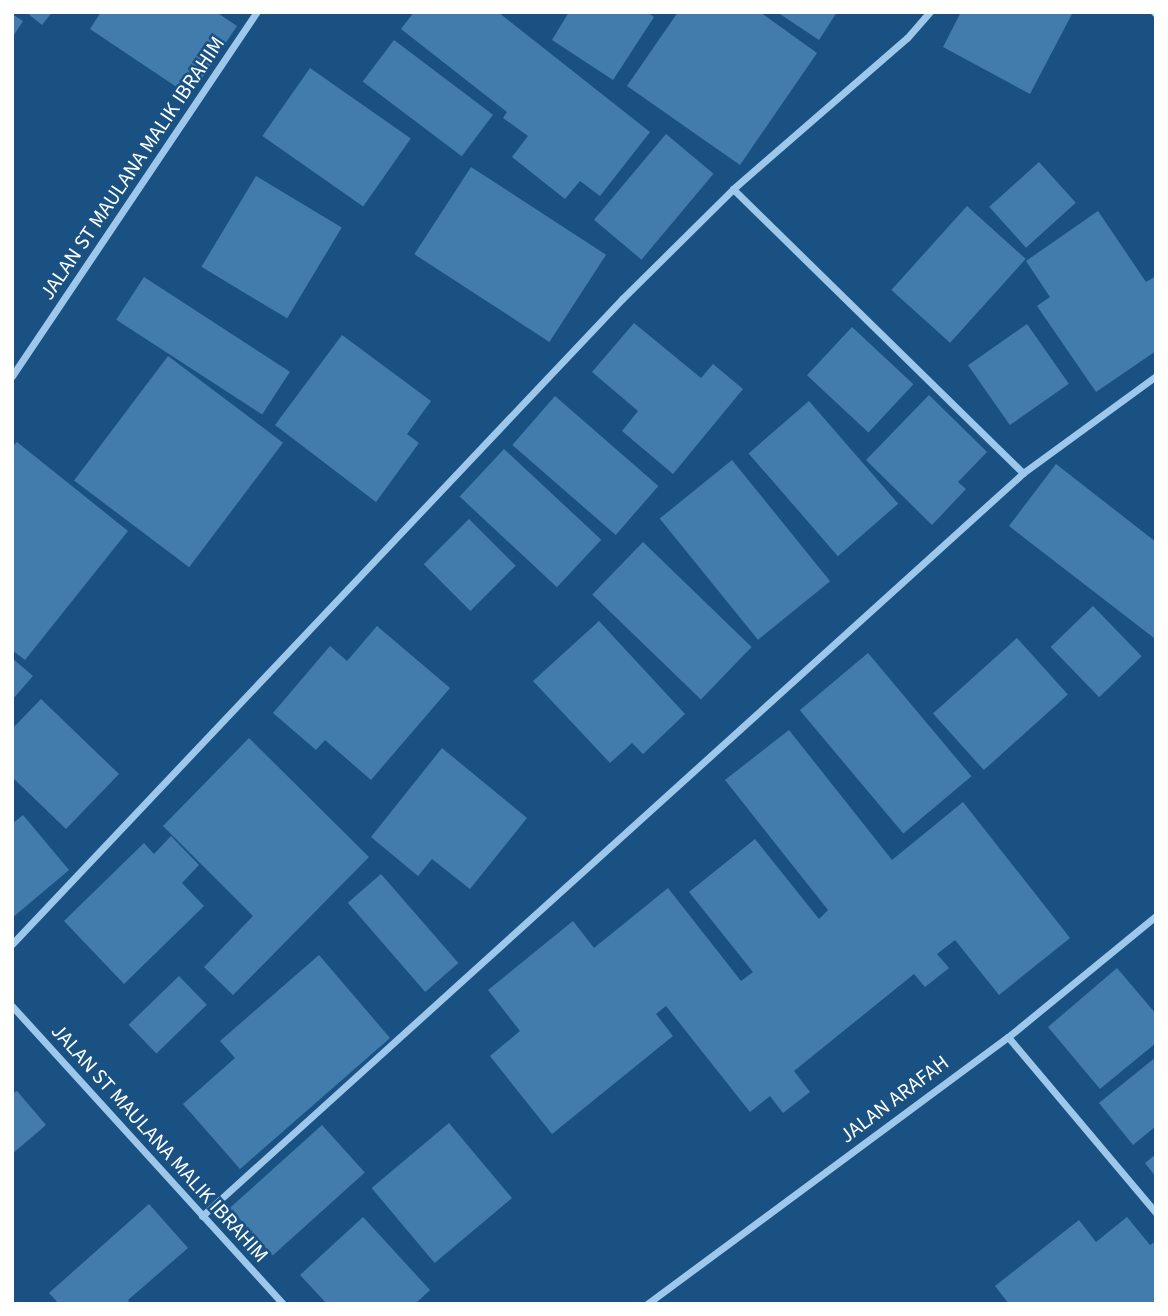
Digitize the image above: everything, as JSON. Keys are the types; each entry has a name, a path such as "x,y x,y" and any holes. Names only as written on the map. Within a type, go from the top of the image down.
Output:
{"street":[{"name":"JALAN ST MAULANA MALIK IBRAHIM","path":"12,376 257,12"},
{"path":"12,944 622,299 733,189 907,38 930,12"},
{"path":"733,189 1023,473"},
{"path":"202,1216 1023,473 1156,376"},
{"name":"JALAN ARAFAH","path":"647,1304 1008,1037 1156,916"},
{"name":"JALAN ST MAULANA MALIK IBRAHIM","path":"12,1006 283,1304"},
{"path":"1008,1037 1156,1213"}],"building":[{"path":"26,12 52,12 42,25"},
{"path":"101,12 216,12 237,26 190,96 90,29"},
{"path":"414,12 498,12 650,132 600,196 580,181 565,199 512,157 528,136 503,118 507,112 401,29"},
{"path":"569,12 647,12 654,17 613,80 552,40"},
{"path":"678,12 760,12 817,53 740,165 627,86"},
{"path":"777,12 837,12 819,40"},
{"path":"961,12 1073,12 1030,94 943,47"},
{"path":"12,14 23,21 12,38"},
{"path":"394,40 493,115 462,156 363,82"},
{"path":"310,68 411,139 363,207 262,136"},
{"path":"666,134 713,174 642,260 594,220"},
{"path":"1039,162 1076,203 1026,248 989,207"},
{"path":"471,167 606,255 549,342 414,254"},
{"path":"256,176 342,228 287,318 201,267"},
{"path":"967,206 1026,259 950,343 891,290"},
{"path":"1098,211 1146,282 1156,276 1156,351 1096,392 1037,306 1050,297 1026,261"},
{"path":"144,277 290,372 262,415 116,320"},
{"path":"634,323 701,378 713,364 743,389 673,474 622,431 638,411 592,372"},
{"path":"1027,324 1069,384 1010,425 968,365"},
{"path":"852,327 913,384 868,433 807,375"},
{"path":"342,335 431,401 407,434 419,443 376,502 275,425"},
{"path":"168,356 283,443 189,567 74,481"},
{"path":"929,395 987,452 958,482 966,489 932,525 866,460"},
{"path":"555,396 658,486 616,535 512,445"},
{"path":"809,401 898,504 838,556 749,453"},
{"path":"17,442 128,531 25,660 12,650 12,447"},
{"path":"504,449 601,540 557,587 460,497"},
{"path":"732,460 830,581 758,640 660,519"},
{"path":"1056,464 1156,542 1154,638 1009,526"},
{"path":"469,519 516,566 470,611 424,564"},
{"path":"643,542 752,647 701,699 592,595"},
{"path":"1093,606 1142,656 1099,697 1051,647"},
{"path":"599,621 685,714 643,754 632,743 610,763 533,681"},
{"path":"377,626 450,688 371,780 325,740 316,750 273,713 330,646 347,661"},
{"path":"1017,638 1068,694 984,770 933,714"},
{"path":"868,653 971,776 903,834 800,710"},
{"path":"12,658 33,676 12,700"},
{"path":"41,699 119,774 66,829 12,777 12,729"},
{"path":"789,730 892,860 963,802 1070,938 999,995 955,940 937,954 949,968 925,987 914,974 794,1071 810,1092 783,1113 770,1096 750,1112 666,1006 656,1014 673,1036 552,1134 490,1056 520,1031 488,990 573,921 594,948 668,888 741,981 753,972 689,892 755,839 819,919 828,910 725,780"},
{"path":"249,738 369,857 233,995 204,967 253,916 163,826"},
{"path":"442,748 527,818 470,889 432,859 418,876 371,837"},
{"path":"23,815 69,870 12,918 12,824"},
{"path":"171,836 199,865 182,883 204,906 124,984 64,921 144,843 154,854"},
{"path":"381,874 458,963 425,992 348,903"},
{"path":"319,955 390,1038 240,1169 183,1104 235,1058 220,1041"},
{"path":"1117,968 1156,1014 1156,1043 1100,1089 1048,1027"},
{"path":"179,976 207,1005 156,1053 129,1025"},
{"path":"1156,1057 1156,1126 1133,1145 1099,1103"},
{"path":"17,1091 46,1125 12,1154 12,1094"},
{"path":"449,1123 512,1198 435,1263 372,1188"},
{"path":"322,1125 365,1173 273,1256 230,1208"},
{"path":"1156,1154 1156,1177 1145,1163"},
{"path":"149,1204 188,1248 128,1300 131,1304 59,1304 49,1293"},
{"path":"363,1217 430,1290 415,1304 327,1304 300,1275"},
{"path":"1127,1217 1150,1245 1156,1241 1156,1304 1009,1304 995,1286 1079,1220 1096,1242"}]}
